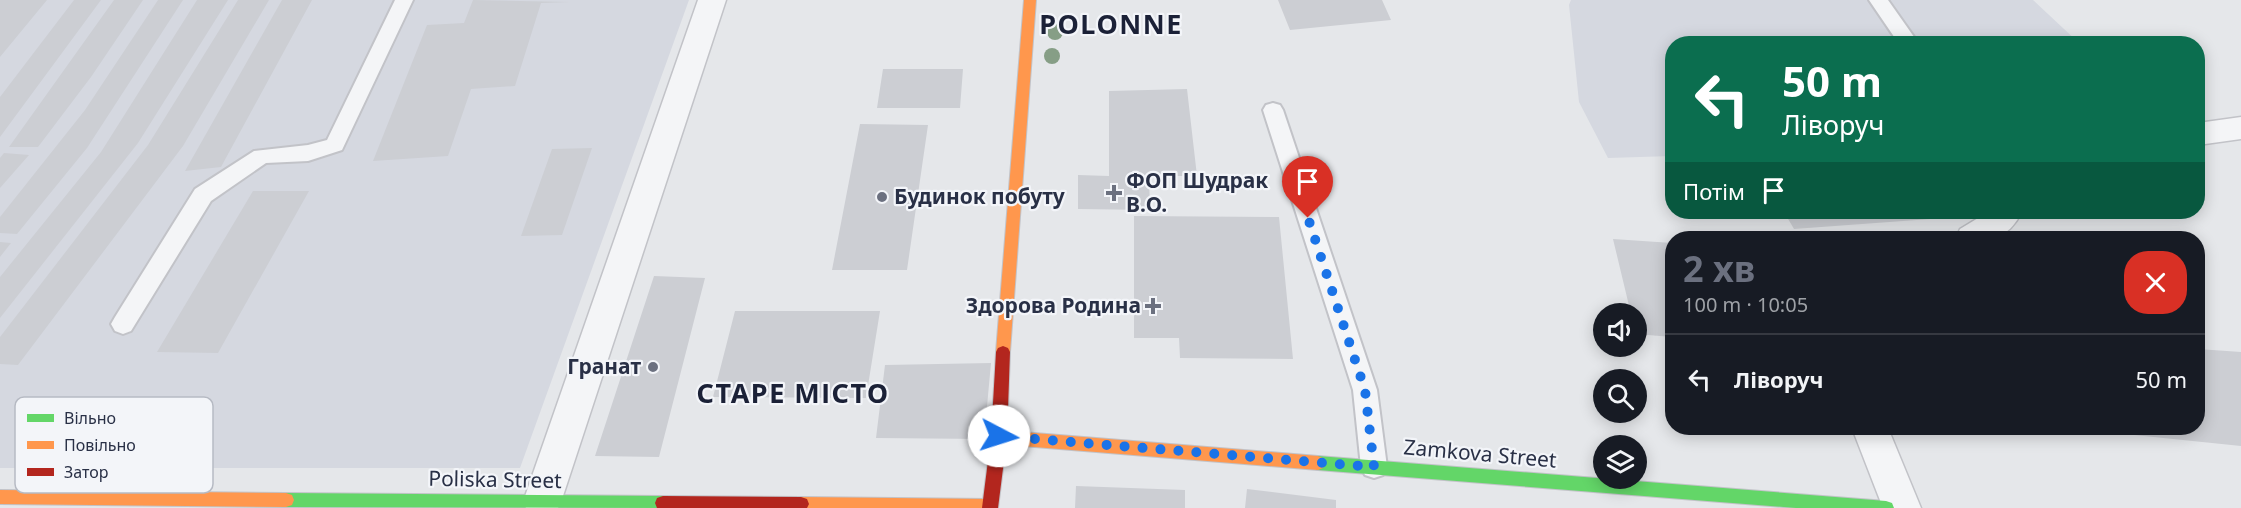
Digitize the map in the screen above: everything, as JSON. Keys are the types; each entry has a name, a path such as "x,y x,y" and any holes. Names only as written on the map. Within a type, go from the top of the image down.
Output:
{"street":[{"path":"542,502 712,0"},
{"path":"990,507 999,436 1004,340 1030,0"},
{"path":"2205,133 2241,128"},
{"path":"1985,231 1996,225 2001,219"},
{"path":"1873,435 1902,508"},
{"name":"Zamkova Street","path":"999,436 1886,508"},
{"name":"Poliska Street","path":"0,496 990,507"}],"lane":[{"path":"123,324 203,195 261,156 308,153 334,145 404,0"},
{"path":"1878,0 1904,36"},
{"path":"1273,110 1365,390 1374,467"}],"shaded area":[{"path":"0,0 689,0 520,468 213,468 213,397 15,397 15,468 0,468"},
{"path":"1571,0 2033,0 2072,36 1665,36 1665,156 1608,158 1579,102 1569,5"}],"building":[{"path":"0,0 47,0 0,57"},
{"path":"74,0 101,0 0,137 0,97"},
{"path":"114,0 143,0 91,77 38,147 9,147"},
{"path":"158,0 183,0 87,148 17,234 0,233 0,217 85,110"},
{"path":"197,0 228,0 138,143 0,318 0,277 101,152"},
{"path":"238,0 269,0 183,146 18,365 0,364 0,337 148,145"},
{"path":"282,0 312,0 221,167 185,171"},
{"path":"473,0 570,2 541,3 515,86 471,89 448,156 373,161 427,25 464,23"},
{"path":"1278,0 1382,0 1391,20 1290,30"},
{"path":"883,69 963,69 960,108 877,108"},
{"path":"1187,89 1197,176 1149,176 1150,210 1078,209 1078,175 1109,176 1109,91"},
{"name":"Будинок побуту","path":"860,124 928,125 907,270 832,270"},
{"path":"592,148 562,235 521,236 552,149"},
{"path":"4,153 29,155 0,188 0,158"},
{"path":"253,191 309,191 218,353 157,352"},
{"path":"1134,216 1279,217 1293,359 1180,358 1179,338 1134,338"},
{"path":"1788,219 1930,219 1794,229"},
{"path":"1613,239 1665,243 1665,336 1647,335 1647,303 1628,303"},
{"path":"0,242 11,243 0,257"},
{"name":"Гранат","path":"654,276 705,278 659,457 595,456"},
{"path":"735,311 880,311 866,398 713,397"},
{"path":"2205,349 2241,352 2241,446 2134,435 2205,435"},
{"path":"991,363 984,439 876,438 885,365"},
{"path":"1076,486 1185,490 1185,508 1075,508"},
{"path":"1247,489 1336,500 1336,508 1245,508"}],"traffic: fast":[{"path":"1318,463 1886,508"},
{"path":"286,500 663,503"}],"traffic: slow":[{"path":"1003,352 1030,0"},
{"path":"999,437 1318,463"},
{"path":"0,497 286,500"},
{"path":"801,504 990,506"}],"traffic: jam":[{"path":"990,508 999,437 1003,352"},
{"path":"663,503 801,504"}],"place":[{"name":"ФОП Шудрак В.О.","path":"1114,193"},
{"name":"Будинок побуту","path":"882,197"},
{"name":"Здорова Родина","path":"1153,306"},
{"name":"Гранат","path":"653,367"}],"district":[{"name":"POLONNE","path":"1111,25"},
{"name":"СТАРЕ МІСТО","path":"793,394"}],"route":[{"path":"999,436 1374,467 1365,390 1308,218"}]}
